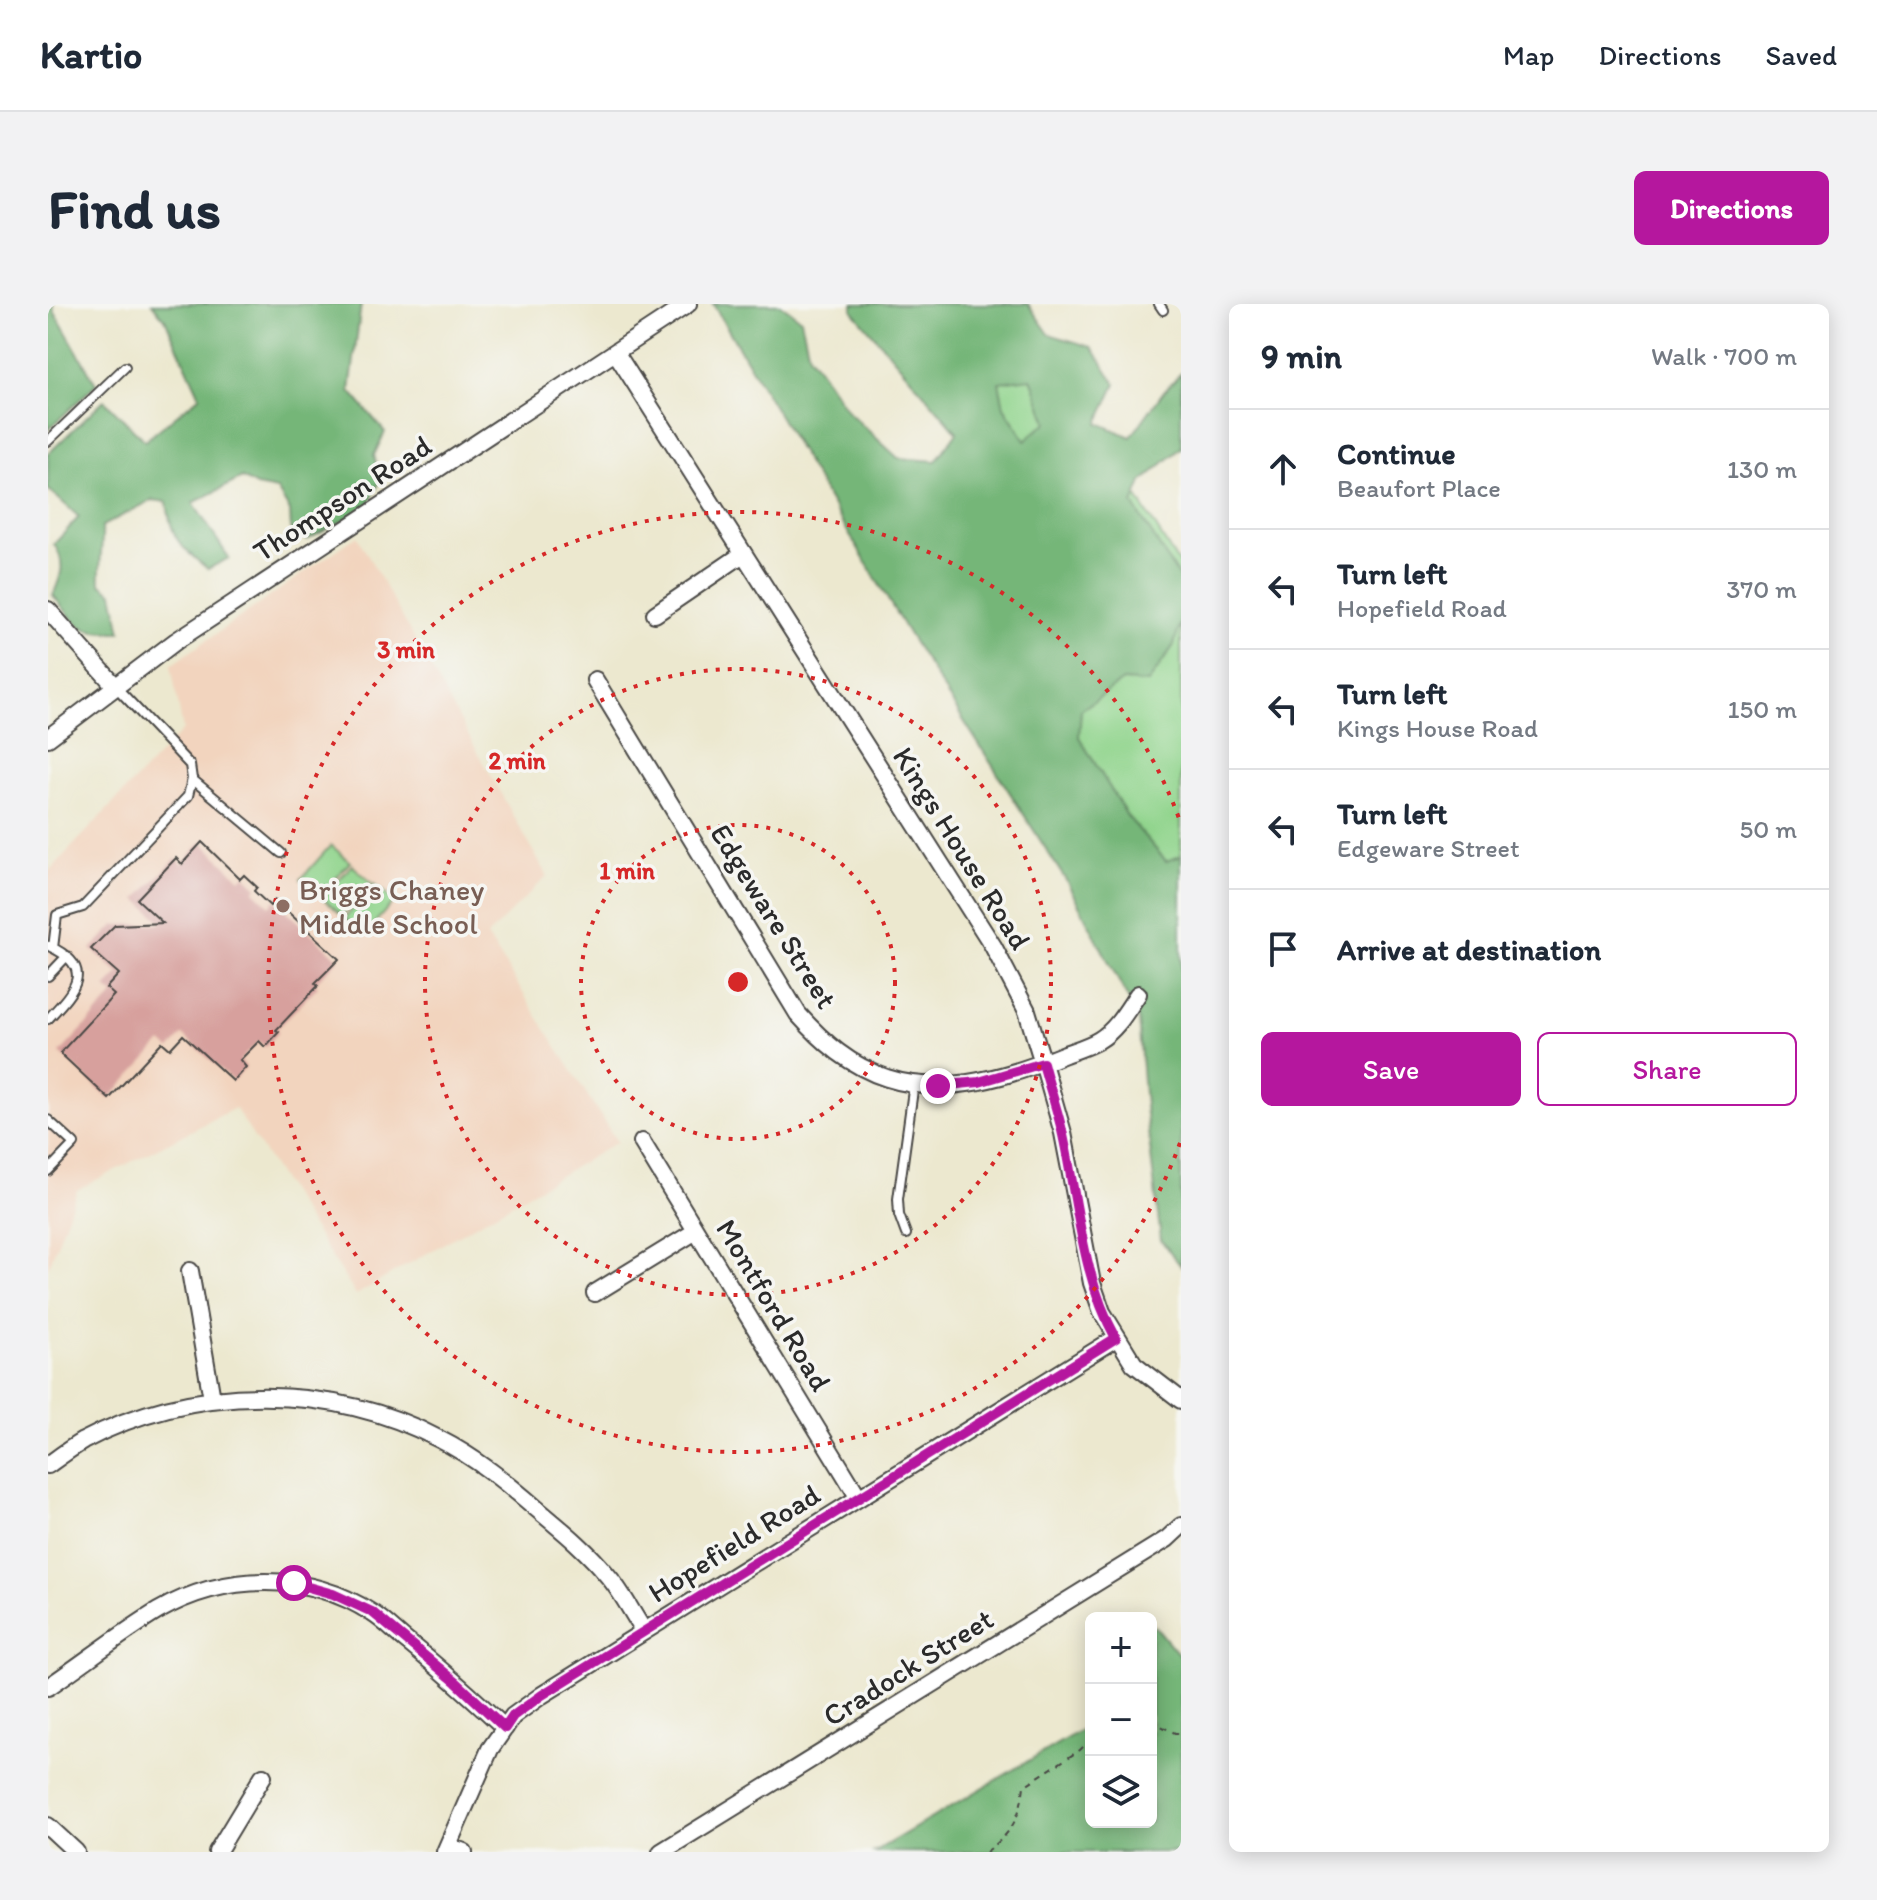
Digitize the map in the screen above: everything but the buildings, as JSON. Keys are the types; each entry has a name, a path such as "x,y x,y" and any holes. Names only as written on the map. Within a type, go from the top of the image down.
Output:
{"street":[{"name":"Thompson Road","path":"48,738 176,641 688,304"},
{"name":"Kings House Road","path":"616,353 993,946 1027,1011 1043,1063 1063,1133 1092,1283 1102,1312 1134,1364 1181,1400"},
{"path":"655,614 743,554"},
{"path":"48,610 116,687"},
{"name":"Edgeware Street","path":"595,680 798,1014 817,1035 849,1061 888,1078 938,1086 979,1082 1043,1063 1099,1040 1119,1023 1138,994"},
{"name":"Montford Road","path":"642,1142 859,1498"},
{"path":"595,1293 696,1231"},
{"path":"190,1271 212,1399"},
{"name":"Hopefield Road","path":"447,1849 490,1749 513,1716 644,1631 1116,1338"},
{"path":"48,1465 82,1441 141,1416 212,1399 273,1396 326,1400 386,1416 440,1439 499,1476 582,1547 610,1578 644,1631"},
{"name":"Cradock Street","path":"661,1852 1167,1539 1181,1526"},
{"path":"48,1687 160,1610 204,1590 270,1581 294,1583 333,1594 372,1612 456,1682 505,1728"},
{"path":"217,1852 263,1776"},
{"path":"48,1826 76,1852"},
{"path":"447,1849 464,1852"}],"lane":[{"path":"48,441 125,367"},
{"path":"48,1019 74,991 76,966 67,956 50,946 52,915 83,907 188,796 192,779 190,765 116,687"},
{"path":"192,779 281,853"},
{"path":"48,976 67,956"},
{"path":"906,1234 899,1215 898,1199 915,1082"},
{"path":"48,1120 74,1144 48,1171"}],"path":[{"path":"1157,1724 1181,1733"},
{"path":"986,1852 1008,1835 1017,1820 1024,1786 1085,1745"}],"shaded area":[{"name":"Briggs Chaney Middle School","path":"357,536 547,876 487,936 617,1142 356,1295 235,1108 77,1190 48,1269 48,872 183,730 171,665"}],"green space":[{"path":"48,304 53,304 54,311 96,384 48,430"},
{"path":"152,304 361,304 350,391 385,432 374,455 380,481 367,508 307,540 291,530 290,511 277,490 256,486 242,478 193,503 229,558 208,569 178,541 167,502 152,500 102,526 100,583 113,593 121,632 95,631 74,621 53,595 61,569 54,544 79,517 48,489 48,454 104,400 145,441 200,396 165,319"},
{"path":"713,304 780,304 801,319 809,355 848,412 898,458 936,461 957,432 853,311 853,304 1028,304 1049,334 1092,347 1116,384 1098,423 1131,437 1181,373 1181,448 1142,482 1133,504 1181,581 1181,621 1174,645 1148,683 1123,681 1081,710 1079,737 1127,816 1166,861 1181,856 1181,1266 1161,1240 1138,1018 1067,882 909,635","holes":["1031,378 1047,422 1025,440 1004,407 999,382"]},
{"path":"895,304 1016,304 1181,567 1181,1108 1164,1014 1000,765 1041,530"},
{"path":"331,845 350,862 320,895 301,879"},
{"path":"352,865 371,882 342,915 323,898"},
{"path":"374,884 394,901 364,935 345,918"},
{"path":"1157,1628 1181,1657 1181,1852 874,1852 1085,1728 1085,1828 1157,1828"}],"place":[{"name":"Briggs Chaney Middle School","path":"283,906"}],"route":[{"path":"294,1583 333,1594 372,1612 456,1682 505,1728 513,1716 542,1695 1116,1338 1102,1312 1092,1283 1063,1133 1043,1063 979,1082 938,1086"}]}
